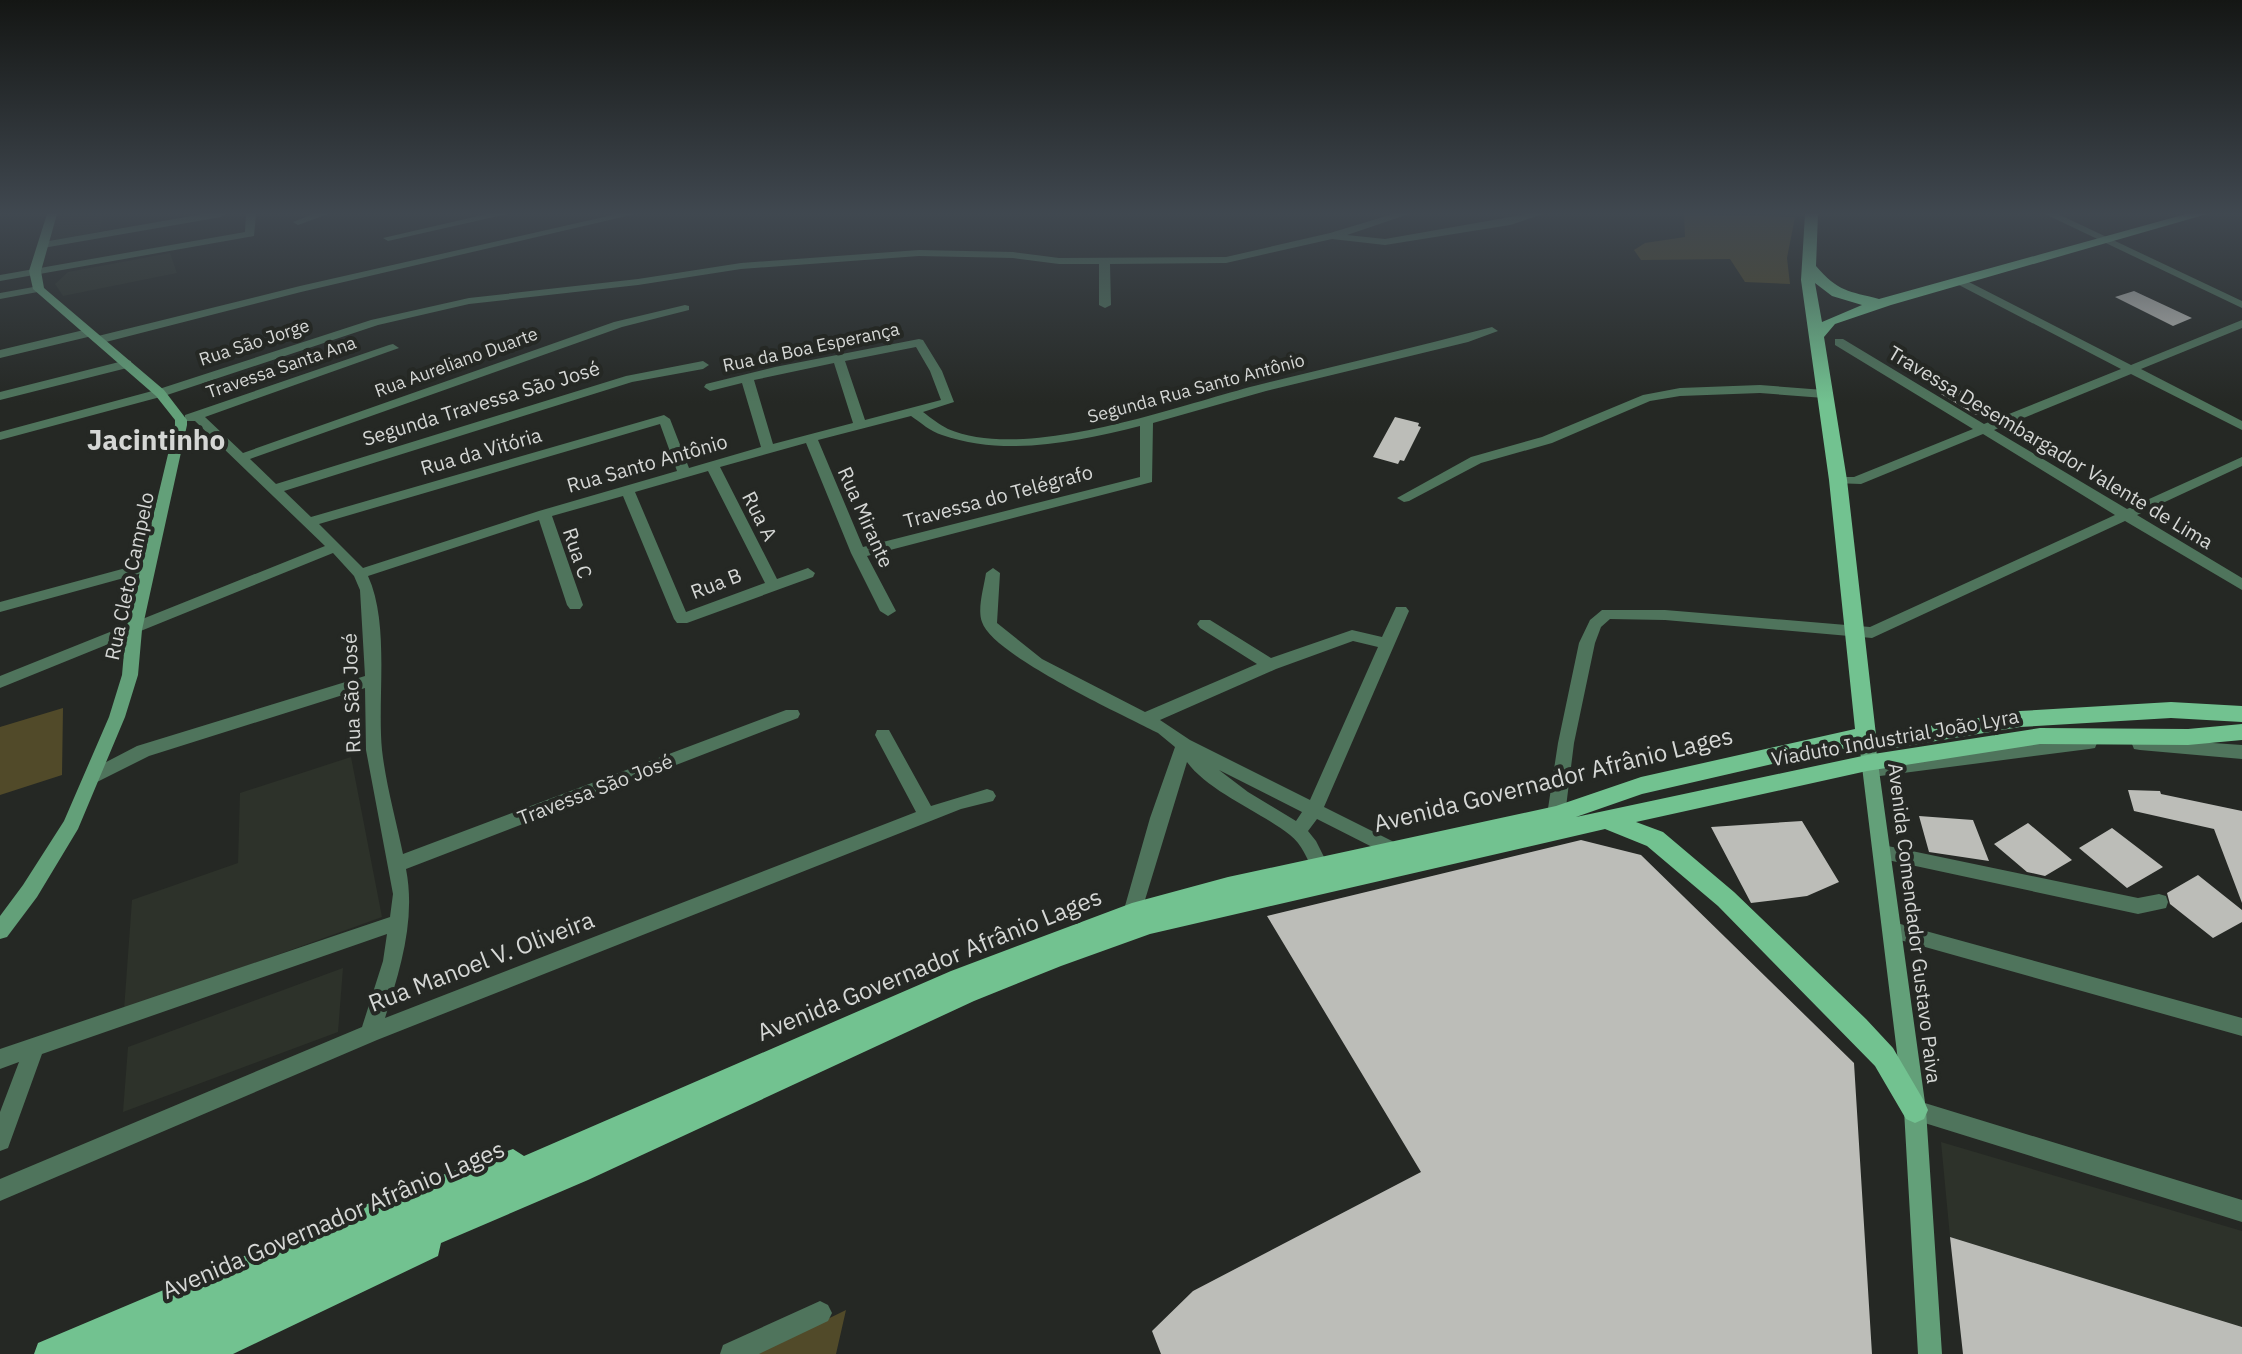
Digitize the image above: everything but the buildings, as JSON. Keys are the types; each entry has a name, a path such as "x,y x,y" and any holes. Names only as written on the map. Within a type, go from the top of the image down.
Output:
{"main road":[{"path":"36,277 39,289 160,393 181,420"},
{"name":"Avenida Comendador Gustavo Paiva","path":"1808,277 1838,480 1866,734 1915,1110 1930,1354"},
{"path":"1818,277 1826,287 1843,297 1886,302"},
{"path":"1818,335 1830,321 1977,277"},
{"name":"Rua Cleto Campelo","path":"0,931 30,891 72,824 93,777 130,675 134,630 178,446 181,420"},
{"path":"1556,815 1651,802 1856,746 1986,723 2171,710 2242,714"},
{"name":"Viaduto Industrial João Lyra","path":"1651,802 2002,740 2072,735 2188,737 2242,732"},
{"name":"Avenida Governador Afrânio Lages","path":"148,1354 960,979 1132,913 1320,867 1556,815 1641,786 1866,734"},
{"name":"Avenida Governador Afrânio Lages","path":"100,1354 1055,957 1136,929 1223,906 1606,820 1651,802"},
{"path":"1606,820 1655,839 1726,899 1884,1057 1915,1110"},
{"path":"49,1354 391,1208 487,1171 580,1157"},
{"path":"200,1354 355,1283 580,1157"}],"street":[{"path":"0,354 93,337 352,277"},
{"name":"Rua São Jorge","path":"0,436 160,393 375,322 497,297 669,277"},
{"path":"1104,277 1105,305"},
{"path":"2182,277 2242,305"},
{"path":"1961,282 2242,426"},
{"path":"0,296 39,289"},
{"name":"Rua Aureliano Duarte","path":"241,458 618,324 685,308"},
{"path":"1838,480 1856,481 2242,324"},
{"name":"Segunda Rua Santo Antônio","path":"912,411 932,427 952,434 1012,441 1085,437 1492,331"},
{"name":"Travessa Desembargador Valente de Lima","path":"1839,342 2242,585"},
{"name":"Rua da Boa Esperança","path":"710,387 919,343 936,371 948,402"},
{"name":"Travessa Santa Ana","path":"181,420 393,348"},
{"path":"838,358 860,423"},
{"path":"0,396 127,364"},
{"name":"Segunda Travessa São José","path":"274,489 630,379 703,365"},
{"path":"747,378 768,449"},
{"path":"1404,498 1476,460 1547,440 1647,398 1680,392 1728,392 1824,398"},
{"name":"Rua Santo Antônio","path":"360,574 544,514 684,473 860,423 948,402"},
{"path":"197,416 360,574"},
{"name":"Rua da Vitória","path":"309,522 664,419 684,473"},
{"name":"Travessa do Telégrafo","path":"858,553 1147,479 1146,420"},
{"name":"Rua Mirante","path":"811,438 858,553 888,611"},
{"path":"1556,815 1566,743 1587,643 1599,619 1619,613 1854,632 1883,629 2242,461"},
{"name":"Rua A","path":"712,465 773,585"},
{"name":"Rua B","path":"627,490 682,619 808,573"},
{"name":"Rua C","path":"544,514 575,605"},
{"path":"0,682 335,547"},
{"path":"0,607 148,567"},
{"path":"993,573 988,619 991,626 1036,663 1164,729 1184,745 1396,851"},
{"name":"Rua São José","path":"360,574 367,590 374,750 402,894 393,961 370,1033"},
{"path":"1298,831 1315,808 1401,611"},
{"path":"1205,624 1270,665"},
{"path":"1143,720 1270,665 1352,635 1386,643"},
{"path":"93,777 143,751 372,680"},
{"name":"Travessa São José","path":"398,864 792,714"},
{"path":"883,735 927,815"},
{"path":"1872,770 2078,743 2147,744 2242,752"},
{"path":"1184,745 1196,762 1242,797 1298,831 1310,846 1320,867"},
{"path":"1132,913 1184,745"},
{"name":"Rua Manoel V. Oliveira","path":"0,1190 370,1033 927,815 987,796"},
{"path":"1883,852 2138,906 2159,902"},
{"path":"0,1059 398,922"},
{"path":"1893,930 2242,1027"},
{"path":"0,1140 34,1049"},
{"path":"1915,1110 2242,1211"},
{"path":"732,1354 820,1313"}],"shaded area":[{"path":"62,277 156,277 63,296 55,284"},
{"path":"1742,277 1789,277 1790,284 1745,282"},
{"path":"63,708 62,775 0,795 0,727"},
{"path":"351,757 382,917 124,1010 132,900 238,863 240,793"},
{"path":"343,968 338,1032 123,1112 128,1047"},
{"path":"1941,1142 2242,1231 2242,1327 1950,1237"},
{"path":"846,1310 836,1354 756,1354"}],"district":[{"name":"Jacintinho","path":"156,439"}]}
